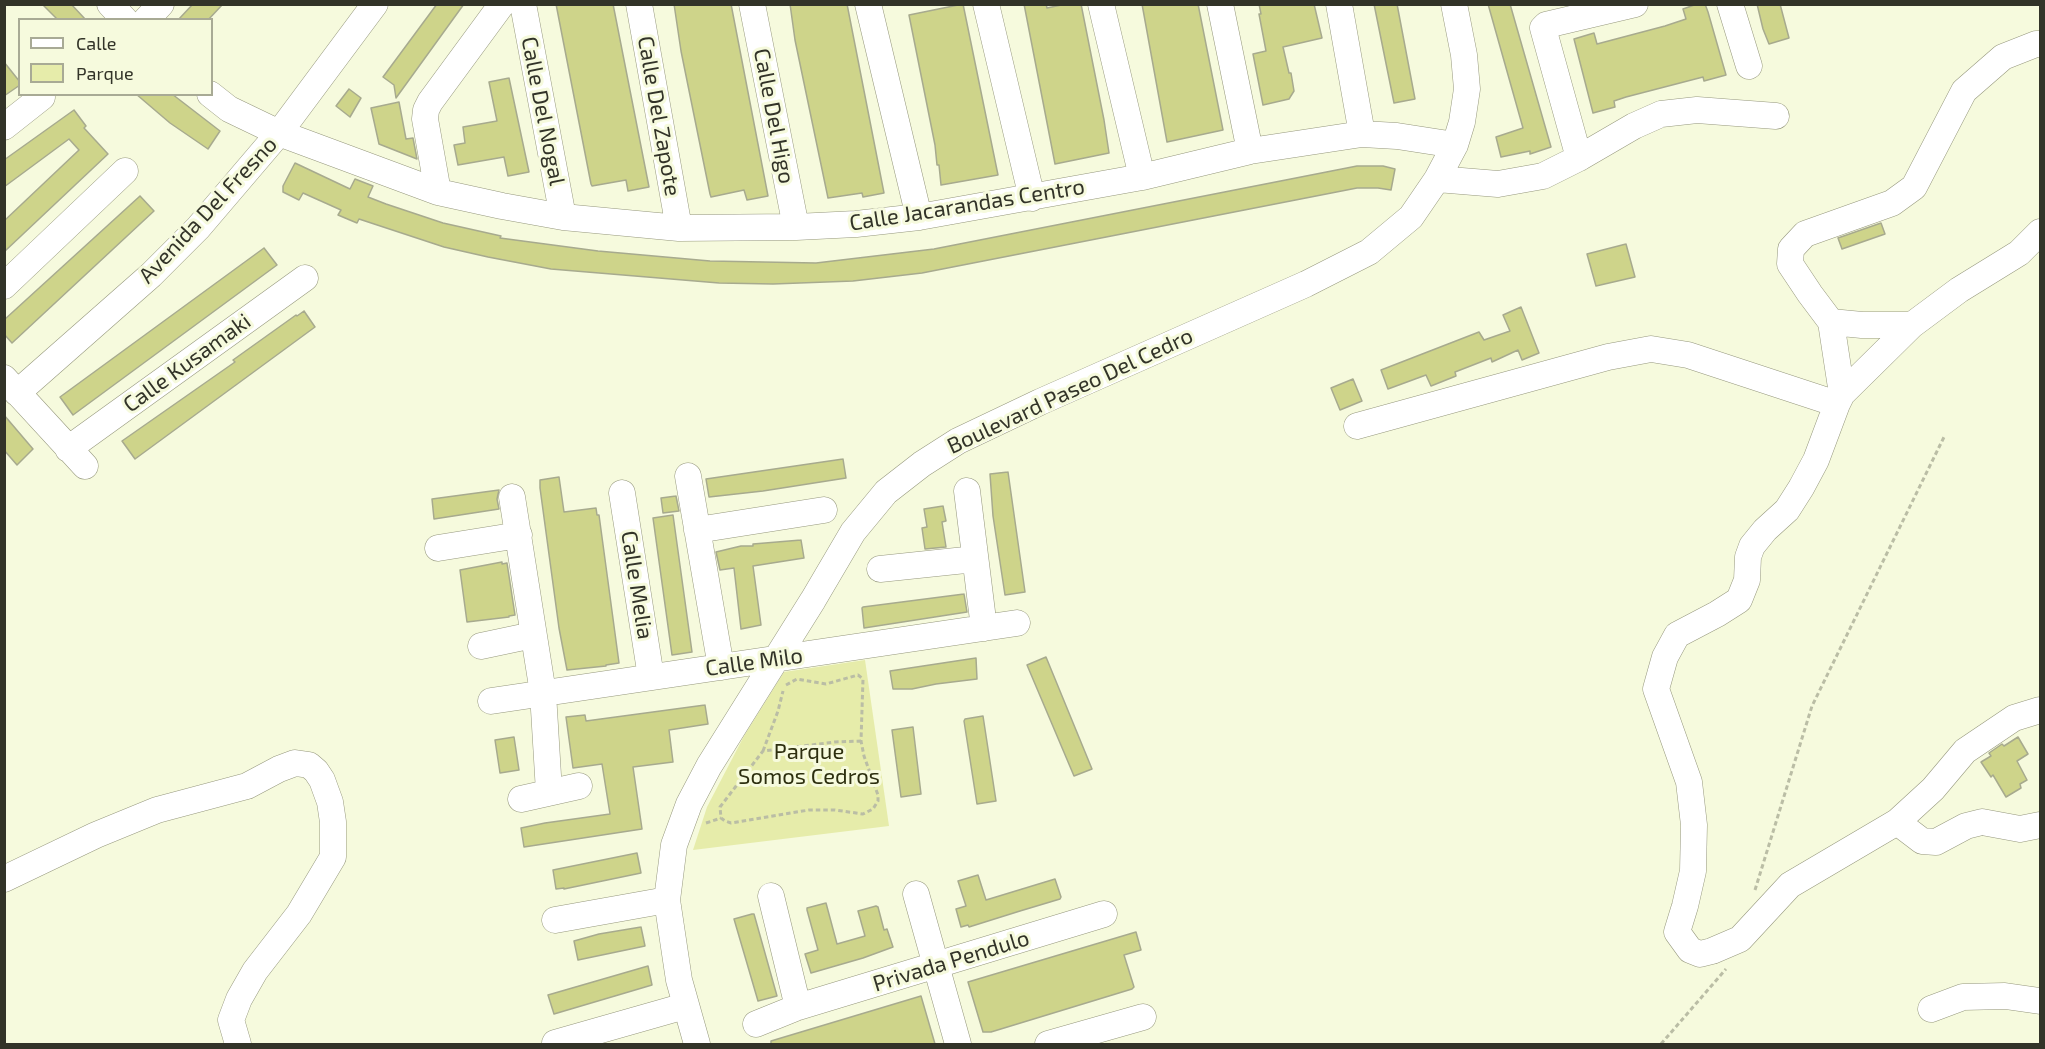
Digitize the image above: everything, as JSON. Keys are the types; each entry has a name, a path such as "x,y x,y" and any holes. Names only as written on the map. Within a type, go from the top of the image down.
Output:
{"street":[{"path":"110,4 123,18"},
{"path":"148,18 161,4"},
{"name":"Avenida Del Fresno","path":"11,386 151,275 198,228 279,133 375,4"},
{"path":"438,192 426,110 502,4"},
{"name":"Calle Del Nogal","path":"523,4 563,217"},
{"name":"Calle Del Zapote","path":"639,4 679,228"},
{"name":"Calle Del Higo","path":"752,4 796,227"},
{"path":"868,4 919,217"},
{"path":"986,4 1032,198"},
{"path":"1101,4 1142,177"},
{"path":"1220,4 1250,151"},
{"path":"1339,4 1362,134"},
{"name":"Boulevard Paseo Del Cedro","path":"698,1044 685,1006 671,939 667,900 674,845 689,804 715,756 853,532 886,492 922,464 958,441 1306,284 1369,252 1411,217 1437,179 1455,145 1462,122 1467,89 1464,55 1454,4"},
{"path":"1580,158 1543,28 1546,25 1635,4"},
{"path":"1730,4 1749,66"},
{"path":"1839,399 1831,322 1790,264 1791,249 1806,234 1892,203 1914,188 1964,91 2003,57 2040,44"},
{"path":"4,126 42,96"},
{"name":"Calle Jacarandas Centro","path":"213,96 229,109 279,133 438,192 563,217 679,228 796,227 856,224 919,217 1142,177 1250,151 1362,134 1397,136 1455,145"},
{"path":"1437,179 1497,184 1543,176 1580,158 1634,126 1661,114 1698,111 1776,116"},
{"path":"4,286 125,171"},
{"path":"2040,232 2019,253 1959,290 1912,325 1839,399 1816,460 1801,488 1787,510 1765,530 1752,546 1748,557 1747,580 1739,600 1677,635 1665,657 1656,689 1689,782 1694,825 1693,872 1677,932 1690,950 1700,954 1740,939 1790,885 1897,822 1933,789 1965,751 2014,717 2040,710"},
{"name":"Calle Kusamaki","path":"11,386 76,457 305,278"},
{"path":"1831,322 1862,325 1912,325"},
{"path":"1357,426 1608,357 1651,350 1688,355 1839,399"},
{"path":"688,476 721,667"},
{"path":"967,491 984,628"},
{"name":"Calle Melia","path":"622,494 651,677"},
{"path":"512,497 543,693 549,792"},
{"path":"697,530 824,510"},
{"path":"438,548 519,535"},
{"path":"880,569 975,559"},
{"name":"Calle Milo","path":"491,700 1017,623"},
{"path":"481,646 533,635"},
{"path":"4,879 96,835 157,810 247,786 295,763 309,765 322,780 330,802 333,822 333,856 299,914 255,971 239,999 231,1020 238,1044"},
{"path":"521,799 579,786"},
{"path":"1897,822 1922,841 1936,842 1966,826 1982,822 2020,829 2040,825"},
{"path":"916,894 958,1044"},
{"path":"771,896 798,1007"},
{"path":"555,921 667,900"},
{"name":"Privada Pendulo","path":"756,1024 798,1007 1104,914"},
{"path":"1931,1009 1964,997 2005,996 2040,1001"},
{"path":"555,1043 685,1006"},
{"path":"1048,1044 1143,1017"}],"path":[{"path":"1753,894 1812,706 1945,435"},
{"path":"858,675 863,679 861,741 878,801 869,812 863,814 835,810 809,810 731,823 725,821 721,818 720,807 763,751 778,711 782,692 787,685 797,679 826,684 858,675"},
{"path":"763,751 861,741"},
{"path":"1661,1044 1731,964 1740,939"}],"green space":[{"name":"Parque Somos Cedros","path":"865,660 889,826 693,850 707,807 744,736 784,672"}],"building":[{"path":"42,4 71,4 84,18 56,18"},
{"path":"193,4 223,4 210,18 180,18"},
{"path":"437,4 464,4 396,98 394,85 383,77"},
{"path":"556,4 613,4 649,187 628,191 626,180 592,186"},
{"path":"674,4 731,4 768,196 747,200 744,190 711,197 681,51"},
{"path":"790,4 847,4 884,193 863,197 862,193 828,198 795,40"},
{"path":"963,4 998,175 941,185 909,15"},
{"path":"1024,4 1046,4 1047,8 1081,4 1109,153 1055,164"},
{"path":"1142,4 1198,4 1223,130 1167,142"},
{"path":"1259,4 1314,4 1322,38 1283,47 1294,91 1289,99 1263,105 1253,54 1266,51"},
{"path":"1374,4 1397,4 1415,99 1394,103"},
{"path":"1488,4 1510,4 1551,147 1530,154 1530,151 1501,157 1496,137 1523,128"},
{"path":"1705,4 1726,75 1704,81 1703,77 1626,97 1614,101 1615,107 1593,113 1574,39 1594,33 1597,44 1665,26 1686,19 1683,9"},
{"path":"1757,4 1780,4 1789,38 1769,44"},
{"path":"4,62 18,80 18,86 4,96"},
{"path":"509,78 529,172 508,176 504,157 458,165 454,145 465,143 463,127 497,121 489,82"},
{"path":"349,89 361,98 350,117 336,106"},
{"path":"138,96 175,96 220,131 208,149 170,123"},
{"path":"399,102 406,139 413,138 417,159 379,144 371,108"},
{"path":"74,110 86,126 84,128 108,154 4,252 4,221 79,150 69,139 4,187 4,160"},
{"path":"295,163 350,189 355,179 373,186 368,197 386,204 443,223 501,236 500,238 598,251 710,261 816,263 934,249 1357,166 1383,166 1395,169 1391,190 1357,188 922,273 853,281 773,284 719,283 551,269 444,247 359,219 357,223 338,215 341,210 303,193 299,200 283,192 283,186"},
{"path":"140,196 154,211 12,343 4,334 4,320"},
{"path":"1881,223 1885,234 1842,249 1838,238"},
{"path":"1626,244 1635,277 1596,286 1587,254"},
{"path":"264,248 277,265 73,415 60,397"},
{"path":"1521,307 1539,353 1522,360 1518,350 1492,362 1491,358 1455,372 1456,376 1431,386 1426,375 1388,389 1381,370 1479,332 1484,340 1510,331 1503,315"},
{"path":"304,311 315,327 135,459 122,441"},
{"path":"1353,379 1362,401 1340,410 1331,388"},
{"path":"4,415 33,449 17,465 4,450"},
{"path":"843,459 846,478 709,497 706,479"},
{"path":"1008,472 1025,592 1005,595 993,516 990,474"},
{"path":"559,477 564,512 596,508 597,515 599,515 619,663 567,670 540,488 540,480"},
{"path":"499,490 497,499 499,509 434,519 432,499"},
{"path":"676,496 679,511 663,513 661,498"},
{"path":"943,506 946,521 942,522 946,547 925,549 922,528 927,527 924,509"},
{"path":"673,515 692,652 672,655 653,518"},
{"path":"801,540 804,558 753,566 761,625 741,629 734,568 720,570 716,552 741,546 753,546 753,544"},
{"path":"502,562 502,564 507,563 515,615 467,622 460,570"},
{"path":"964,594 967,612 864,628 863,607"},
{"path":"1046,657 1092,769 1074,776 1027,665"},
{"path":"976,658 977,679 912,689 893,689 890,671"},
{"path":"705,705 708,724 669,730 673,762 633,767 642,829 524,847 521,828 610,814 602,764 573,768 566,717 585,715 586,721"},
{"path":"983,716 996,801 977,804 964,721"},
{"path":"913,727 921,794 901,797 892,730"},
{"path":"514,737 519,770 500,773 495,740"},
{"path":"2018,737 2028,754 2017,761 2027,780 2020,784 2021,788 2006,797 1993,775 1991,777 1981,762 1991,756 1989,753 2002,744 2004,746"},
{"path":"637,853 641,873 556,889 553,870"},
{"path":"978,875 986,900 1055,879 1061,897 969,927 968,925 961,927 956,909 966,906 958,881"},
{"path":"826,903 837,944 865,936 858,911 876,906 884,930 887,929 893,947 811,973 805,954 818,950 807,908"},
{"path":"754,914 777,996 758,1001 734,919"},
{"path":"641,927 645,946 578,960 574,941"},
{"path":"1136,932 1141,950 1124,955 1134,987 1132,989 991,1032 983,1032 968,982"},
{"path":"648,966 652,985 554,1014 548,995"},
{"path":"921,996 935,1044 771,1044 771,1041"}]}
